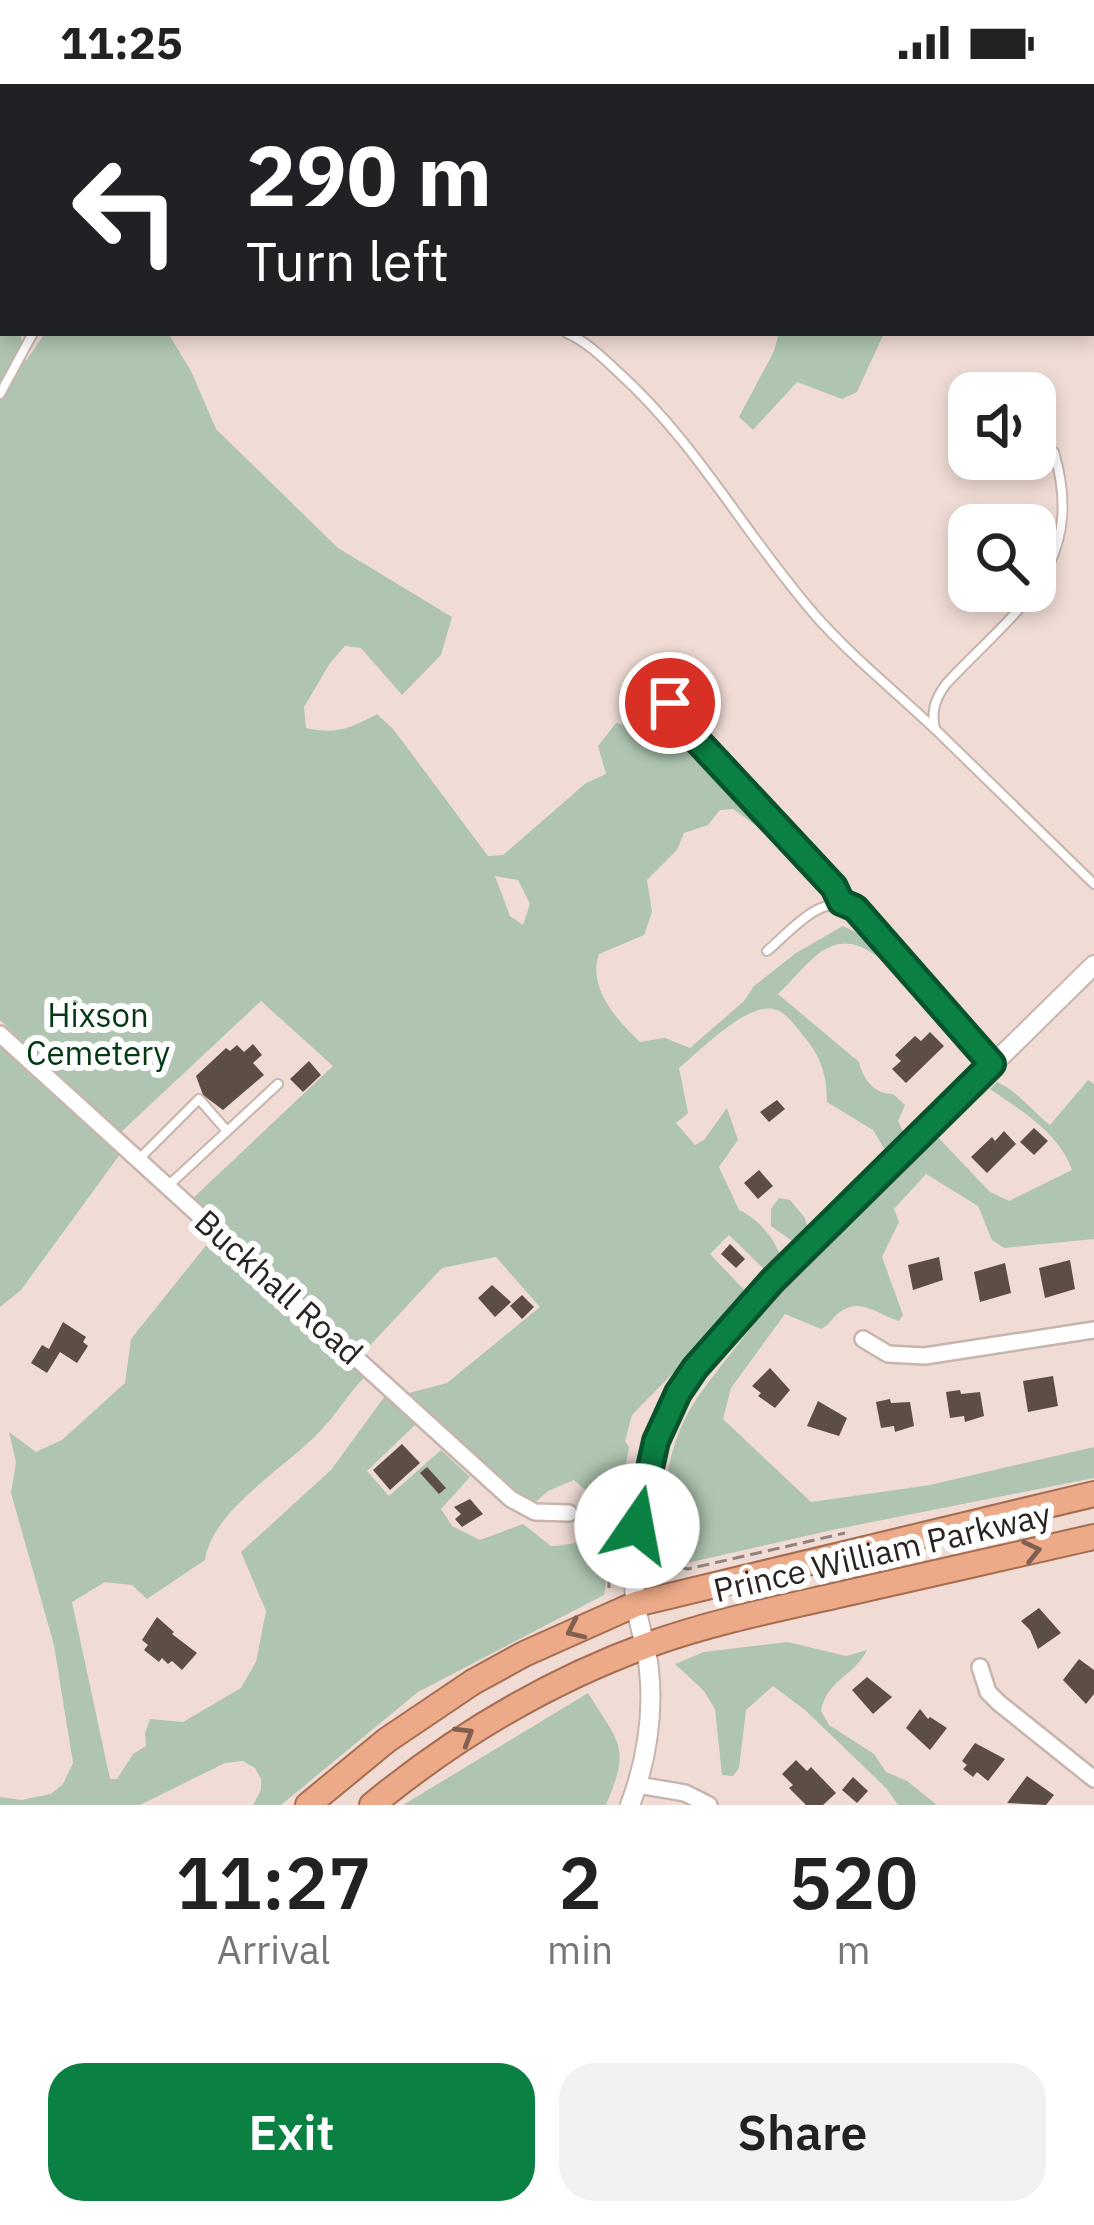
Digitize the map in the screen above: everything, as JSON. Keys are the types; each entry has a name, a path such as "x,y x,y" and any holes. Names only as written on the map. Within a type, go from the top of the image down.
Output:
{"highway":[{"name":"Prince William Parkway","path":"308,1805 387,1740 473,1682 636,1604 1094,1494"},
{"name":"Prince William Parkway","path":"372,1805 448,1746 502,1713 645,1646 732,1620 1094,1537"}],"street":[{"path":"631,1805 650,1714 650,1675 636,1604 634,1558 641,1500 656,1441 678,1393 727,1329 772,1281 1094,965"},
{"name":"Buckhall Road","path":"0,1034 512,1499 536,1512 569,1514"},
{"path":"863,1340 888,1354 925,1356 1094,1330"},
{"path":"980,1667 988,1692 999,1703 1094,1779"},
{"path":"638,1785 685,1793 710,1805"}],"lane":[{"path":"0,394 31,336"},
{"path":"573,336 628,380 678,434 750,535 818,618 1094,884"},
{"path":"935,729 937,696 1024,606 1051,566 1063,518 1056,462"},
{"path":"670,703 695,738 834,887 841,902"},
{"path":"767,951 821,907 841,902 855,908 992,1064"},
{"path":"167,1186 278,1084"},
{"path":"138,1160 199,1099 227,1131"}],"path":[{"path":"654,1548 666,1564"},
{"path":"609,1576 610,1593"}],"green space":[{"name":"Hixson Cemetery","path":"0,336 21,336 26,361 43,336 170,336 216,429 338,548 452,617 441,655 402,695 361,648 345,646 304,707 306,728 343,729 377,714 488,856 503,855 586,783 606,774 598,746 616,723 634,727 667,751 686,742 781,839 733,809 720,810 708,825 684,833 677,850 647,880 652,912 644,935 599,954 596,967 606,1002 640,1042 665,1038 690,1048 744,1001 754,986 796,953 843,926 867,938 927,1000 876,956 849,944 834,945 818,954 778,994 859,1062 875,1088 893,1094 905,1105 898,1121 905,1135 887,1153 873,1130 827,1102 818,1057 777,1010 750,1013 679,1068 688,1113 676,1123 695,1145 727,1108 738,1140 719,1167 739,1210 766,1231 782,1261 769,1274 729,1235 710,1254 749,1295 632,1415 604,1595 418,1692 281,1805 253,1805 261,1779 243,1761 225,1763 140,1805 0,1805 0,1797 21,1800 51,1794 63,1784 73,1763 54,1645 11,1493 16,1462 9,1432 36,1452 62,1440 125,1383 131,1339 212,1238 365,1377 323,1428 222,1523 205,1560 147,1599 132,1585 105,1582 72,1602 110,1779 117,1779 133,1754 146,1746 150,1719 183,1722 241,1688 256,1662 266,1611 241,1552 331,1470 385,1396 416,1424 367,1471 389,1496 441,1450 470,1477 441,1509 452,1526 480,1540 523,1524 551,1546 580,1541 601,1521 597,1501 574,1480 537,1501 515,1493 409,1393 447,1383 540,1307 496,1257 442,1268 364,1352 192,1199 333,1066 261,1001 120,1133 0,1020","holes":["495,876 518,880 530,904 523,925 510,916"]},
{"path":"778,336 883,336 857,392 842,399 797,382 753,430 739,417"},
{"path":"0,1045 121,1153 21,1290 0,1307"},
{"path":"1088,1080 1094,1084 1094,1239 1004,1248 992,1240 978,1206 926,1174 894,1209 899,1222 882,1257 903,1315 899,1321 857,1306 843,1310 821,1329 785,1314 731,1388 723,1419 811,1502 930,1485 1094,1447 1094,1478 678,1565 654,1538 678,1434 706,1385 779,1294 933,1132 990,1192 1009,1201 1072,1170 1049,1134 990,1089 997,1082 1004,1086 1050,1125"},
{"path":"779,1198 790,1200 805,1218 808,1230 795,1243 771,1226 771,1209"},
{"path":"788,1642 846,1656 867,1650 829,1692 821,1711 829,1725 874,1754 886,1772 907,1781 937,1805 898,1805 805,1710 773,1686 746,1710 739,1768 733,1776 722,1775 715,1709 704,1691 675,1664 704,1652"},
{"path":"588,1693 614,1736 620,1757 606,1805 403,1805"}],"building":[{"path":"930,1032 944,1046 906,1083 892,1069 901,1061 895,1055 915,1036 921,1041"},
{"path":"253,1044 262,1055 253,1063 264,1075 223,1110 203,1095 196,1076 226,1048 230,1051 237,1045 244,1052"},
{"path":"309,1061 321,1075 303,1092 290,1079"},
{"path":"777,1100 785,1109 769,1122 760,1112"},
{"path":"1034,1128 1048,1141 1034,1155 1020,1142"},
{"path":"1004,1131 1016,1144 987,1173 971,1157"},
{"path":"759,1170 773,1186 758,1199 744,1183"},
{"path":"730,1244 745,1259 736,1268 721,1254"},
{"path":"939,1257 943,1280 913,1290 908,1265"},
{"path":"1070,1260 1075,1289 1045,1298 1039,1268"},
{"path":"1005,1263 1011,1293 980,1302 974,1272"},
{"path":"492,1285 511,1302 495,1317 478,1298"},
{"path":"522,1295 534,1307 522,1319 510,1306"},
{"path":"63,1322 86,1337 83,1342 88,1346 77,1363 60,1352 47,1373 31,1363 42,1345 49,1349"},
{"path":"770,1368 790,1390 775,1408 752,1386"},
{"path":"1053,1376 1058,1406 1028,1412 1023,1381"},
{"path":"960,1390 961,1394 980,1392 984,1416 965,1422 964,1416 950,1418 946,1392"},
{"path":"890,1399 891,1403 910,1402 914,1426 895,1432 894,1426 881,1428 876,1402"},
{"path":"818,1401 847,1418 839,1436 807,1426"},
{"path":"402,1444 420,1463 390,1490 373,1470"},
{"path":"427,1467 446,1488 439,1494 420,1473"},
{"path":"470,1499 483,1514 462,1527 455,1519 461,1514 454,1507"},
{"path":"1039,1608 1061,1633 1038,1649 1021,1621"},
{"path":"157,1617 197,1653 182,1670 172,1661 168,1664 162,1658 159,1662 144,1650 148,1645 142,1640"},
{"path":"1079,1659 1094,1670 1094,1694 1086,1704 1063,1680"},
{"path":"867,1677 892,1697 873,1714 852,1690"},
{"path":"920,1709 947,1728 930,1750 906,1728"},
{"path":"975,1743 1005,1759 988,1781 963,1769 967,1765 962,1761"},
{"path":"796,1760 807,1771 811,1767 836,1793 823,1805 806,1805 789,1788 793,1785 782,1774"},
{"path":"1027,1776 1054,1795 1046,1805 1007,1803"},
{"path":"853,1777 868,1791 857,1803 842,1790"}],"route":[{"path":"637,1526 665,1416 695,1368 772,1281 992,1064 855,908 841,902 834,887 695,738 670,703"}]}
